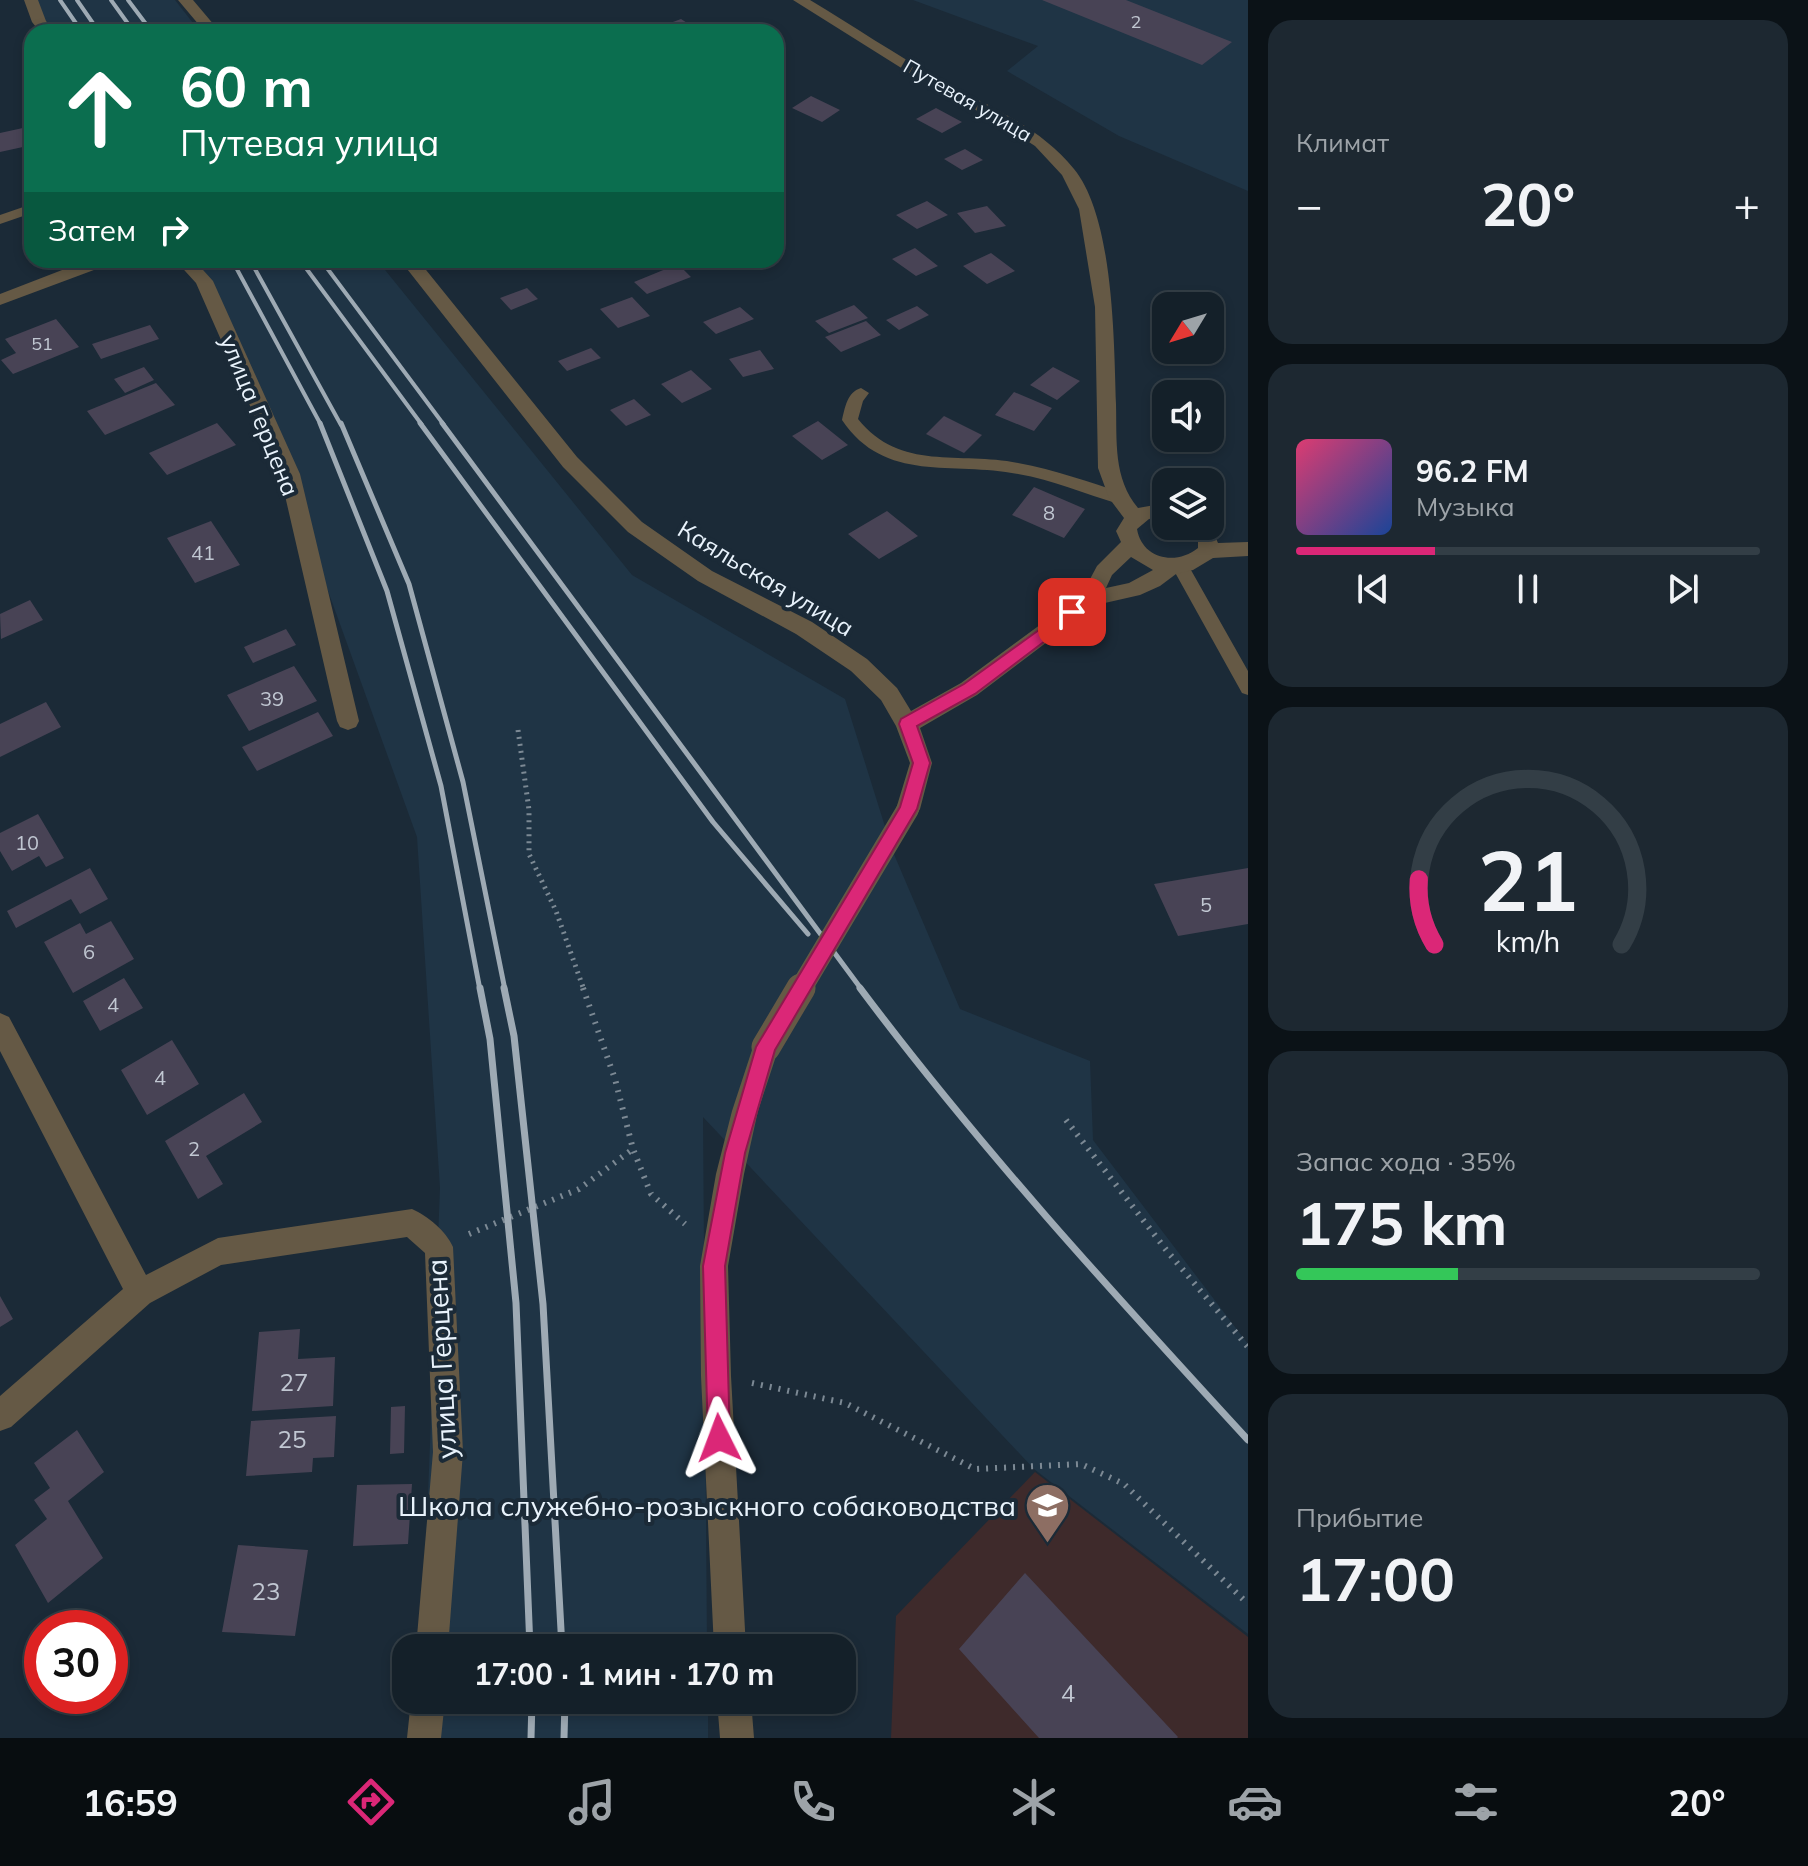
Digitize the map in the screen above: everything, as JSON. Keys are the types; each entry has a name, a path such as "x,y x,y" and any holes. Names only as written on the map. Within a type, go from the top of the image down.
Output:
{"street":[{"path":"31,0 41,24"},
{"path":"185,0 206,24"},
{"name":"Путевая улица","path":"800,0 935,83 999,116 1041,143 1069,173 1087,209 1104,307 1108,468 1119,498 1135,517"},
{"path":"0,300 83,268"},
{"name":"улица Герцена","path":"192,268 204,281 290,474 348,721"},
{"name":"Каяльская улица","path":"416,268 570,462 635,527 705,576 804,628 859,665 889,694 907,724"},
{"path":"1152,511 1135,517 1126,531 1130,545 1142,557 1176,567"},
{"path":"729,1634 716,1376 714,1266 718,1241 745,1111 766,1047 908,809 921,763 907,724 969,689 1090,599 1133,590 1176,567 1198,562 1208,551 1208,540"},
{"path":"1090,599 1104,571 1130,545"},
{"path":"1208,551 1248,549"},
{"path":"0,1025 140,1293 0,1416"},
{"name":"улица Герцена","path":"140,1293 218,1252 412,1223 439,1247 448,1452 433,1634"},
{"path":"424,1738 427,1714"},
{"path":"735,1714 737,1738"}],"lane":[{"path":"0,220 24,211"},
{"path":"861,393 855,400 850,420 861,438 886,452 908,460 1005,466 1054,477 1119,498"},
{"path":"1176,567 1248,688"}],"path":[{"path":"518,730 529,810 529,854 566,939 615,1079 633,1149 651,1194 689,1227 718,1241"},
{"path":"1066,1120 1167,1251 1248,1347"},
{"path":"439,1247 579,1189 633,1149"},
{"path":"716,1376 845,1403 975,1469 1081,1464 1124,1484 1248,1604"}],"shaded area":[{"path":"26,0 175,0 194,24 41,24"},
{"path":"913,0 1248,0 1248,191 1119,136 1007,71 1038,46"},
{"path":"190,268 383,268 632,575 845,699 893,852 960,1009 1090,1061 1093,1140 1248,1344 1248,1634 1034,1469 703,1117 707,1634 423,1634 440,1188 417,837 242,353"},
{"name":"Школа служебно-розыскного собаководства","path":"1035,1472 1248,1637 1248,1738 891,1738 896,1616"},
{"path":"420,1714 708,1714 708,1738 419,1738"}],"building":[{"path":"1042,0 1126,0 1232,42 1202,65"},
{"path":"681,19 689,24 667,24"},
{"path":"811,96 840,110 822,122 792,108"},
{"path":"936,108 962,122 942,133 916,119"},
{"path":"24,128 24,147 0,152 0,133"},
{"path":"965,149 983,160 962,170 944,159"},
{"path":"927,201 948,215 917,229 896,215"},
{"path":"987,206 1006,226 975,233 957,213"},
{"path":"915,248 938,266 916,276 892,259"},
{"path":"991,253 1015,271 987,284 963,266"},
{"path":"668,268 682,268 691,277 647,294 634,282"},
{"path":"527,288 538,299 511,310 500,298"},
{"path":"632,297 650,316 618,328 600,309"},
{"path":"854,305 868,318 829,333 815,321"},
{"path":"917,306 929,315 899,330 886,320"},
{"path":"740,307 754,319 716,334 703,322"},
{"path":"56,319 79,347 13,374 1,360 16,353 5,339"},
{"path":"866,321 881,335 841,352 825,337"},
{"path":"150,325 159,339 101,359 92,344"},
{"path":"591,348 601,358 567,371 558,361"},
{"path":"760,350 774,369 743,377 729,359"},
{"path":"144,367 154,380 125,393 114,379"},
{"path":"1053,367 1080,381 1057,400 1030,385"},
{"path":"691,370 712,389 682,403 661,384"},
{"path":"156,383 175,405 105,435 87,411"},
{"path":"1014,392 1052,408 1034,431 995,415"},
{"path":"634,399 651,415 626,426 610,410"},
{"path":"944,416 982,435 964,453 926,434"},
{"path":"818,421 848,445 822,460 792,436"},
{"path":"217,423 236,445 167,475 149,453"},
{"path":"1034,487 1085,509 1064,538 1012,515"},
{"path":"887,511 918,536 879,559 848,534"},
{"path":"211,521 240,565 195,583 167,538"},
{"path":"30,600 43,620 1,639 0,614"},
{"path":"286,629 296,645 253,663 244,647"},
{"path":"294,666 317,701 249,731 227,695"},
{"path":"46,702 61,727 0,757 0,724"},
{"path":"318,712 333,736 257,771 242,747"},
{"path":"38,814 64,858 46,867 39,856 12,871 0,851 0,833"},
{"path":"90,868 108,899 80,914 71,899 16,928 7,911"},
{"path":"1248,868 1248,924 1178,936 1154,884"},
{"path":"111,921 134,959 73,993 44,942 80,923 86,934"},
{"path":"124,978 143,1008 100,1031 83,1001"},
{"path":"172,1040 199,1084 147,1115 121,1070"},
{"path":"244,1093 262,1122 206,1156 223,1184 198,1199 165,1141"},
{"path":"0,1296 13,1319 0,1327"},
{"path":"300,1329 298,1359 335,1357 333,1406 252,1411 259,1332"},
{"path":"405,1406 404,1453 390,1454 391,1407"},
{"path":"336,1416 334,1457 313,1458 312,1472 246,1476 251,1421"},
{"path":"77,1430 104,1472 68,1501 103,1558 48,1603 15,1545 47,1519 34,1500 50,1488 34,1463"},
{"path":"412,1484 408,1544 353,1546 357,1485"},
{"path":"238,1545 308,1550 295,1636 222,1632"},
{"path":"1025,1573 1177,1738 1039,1738 959,1649"}],"railway":[{"path":"60,0 76,24"},
{"path":"77,0 94,24"},
{"path":"111,0 128,24"},
{"path":"128,0 146,24"},
{"path":"236,268 320,424"},
{"path":"254,268 341,425"},
{"path":"306,268 422,425"},
{"path":"327,268 444,425"},
{"path":"341,423 409,584 463,782 505,990"},
{"path":"420,423 713,822 808,934"},
{"path":"442,423 862,990"},
{"path":"320,424 387,591 441,786 480,990"},
{"path":"480,988 490,1039 516,1303 529,1634"},
{"path":"504,988 514,1036 543,1304 561,1634"},
{"path":"860,988 1000,1162 1248,1440"},
{"path":"531,1738 532,1714"},
{"path":"564,1738 565,1714"}],"place":[{"name":"Школа служебно-розыскного собаководства","path":"1047,1544"}],"route":[{"path":"719,1438 714,1266 730,1174 745,1111 766,1047 908,809 921,763 907,724 969,689 1072,612"}]}
